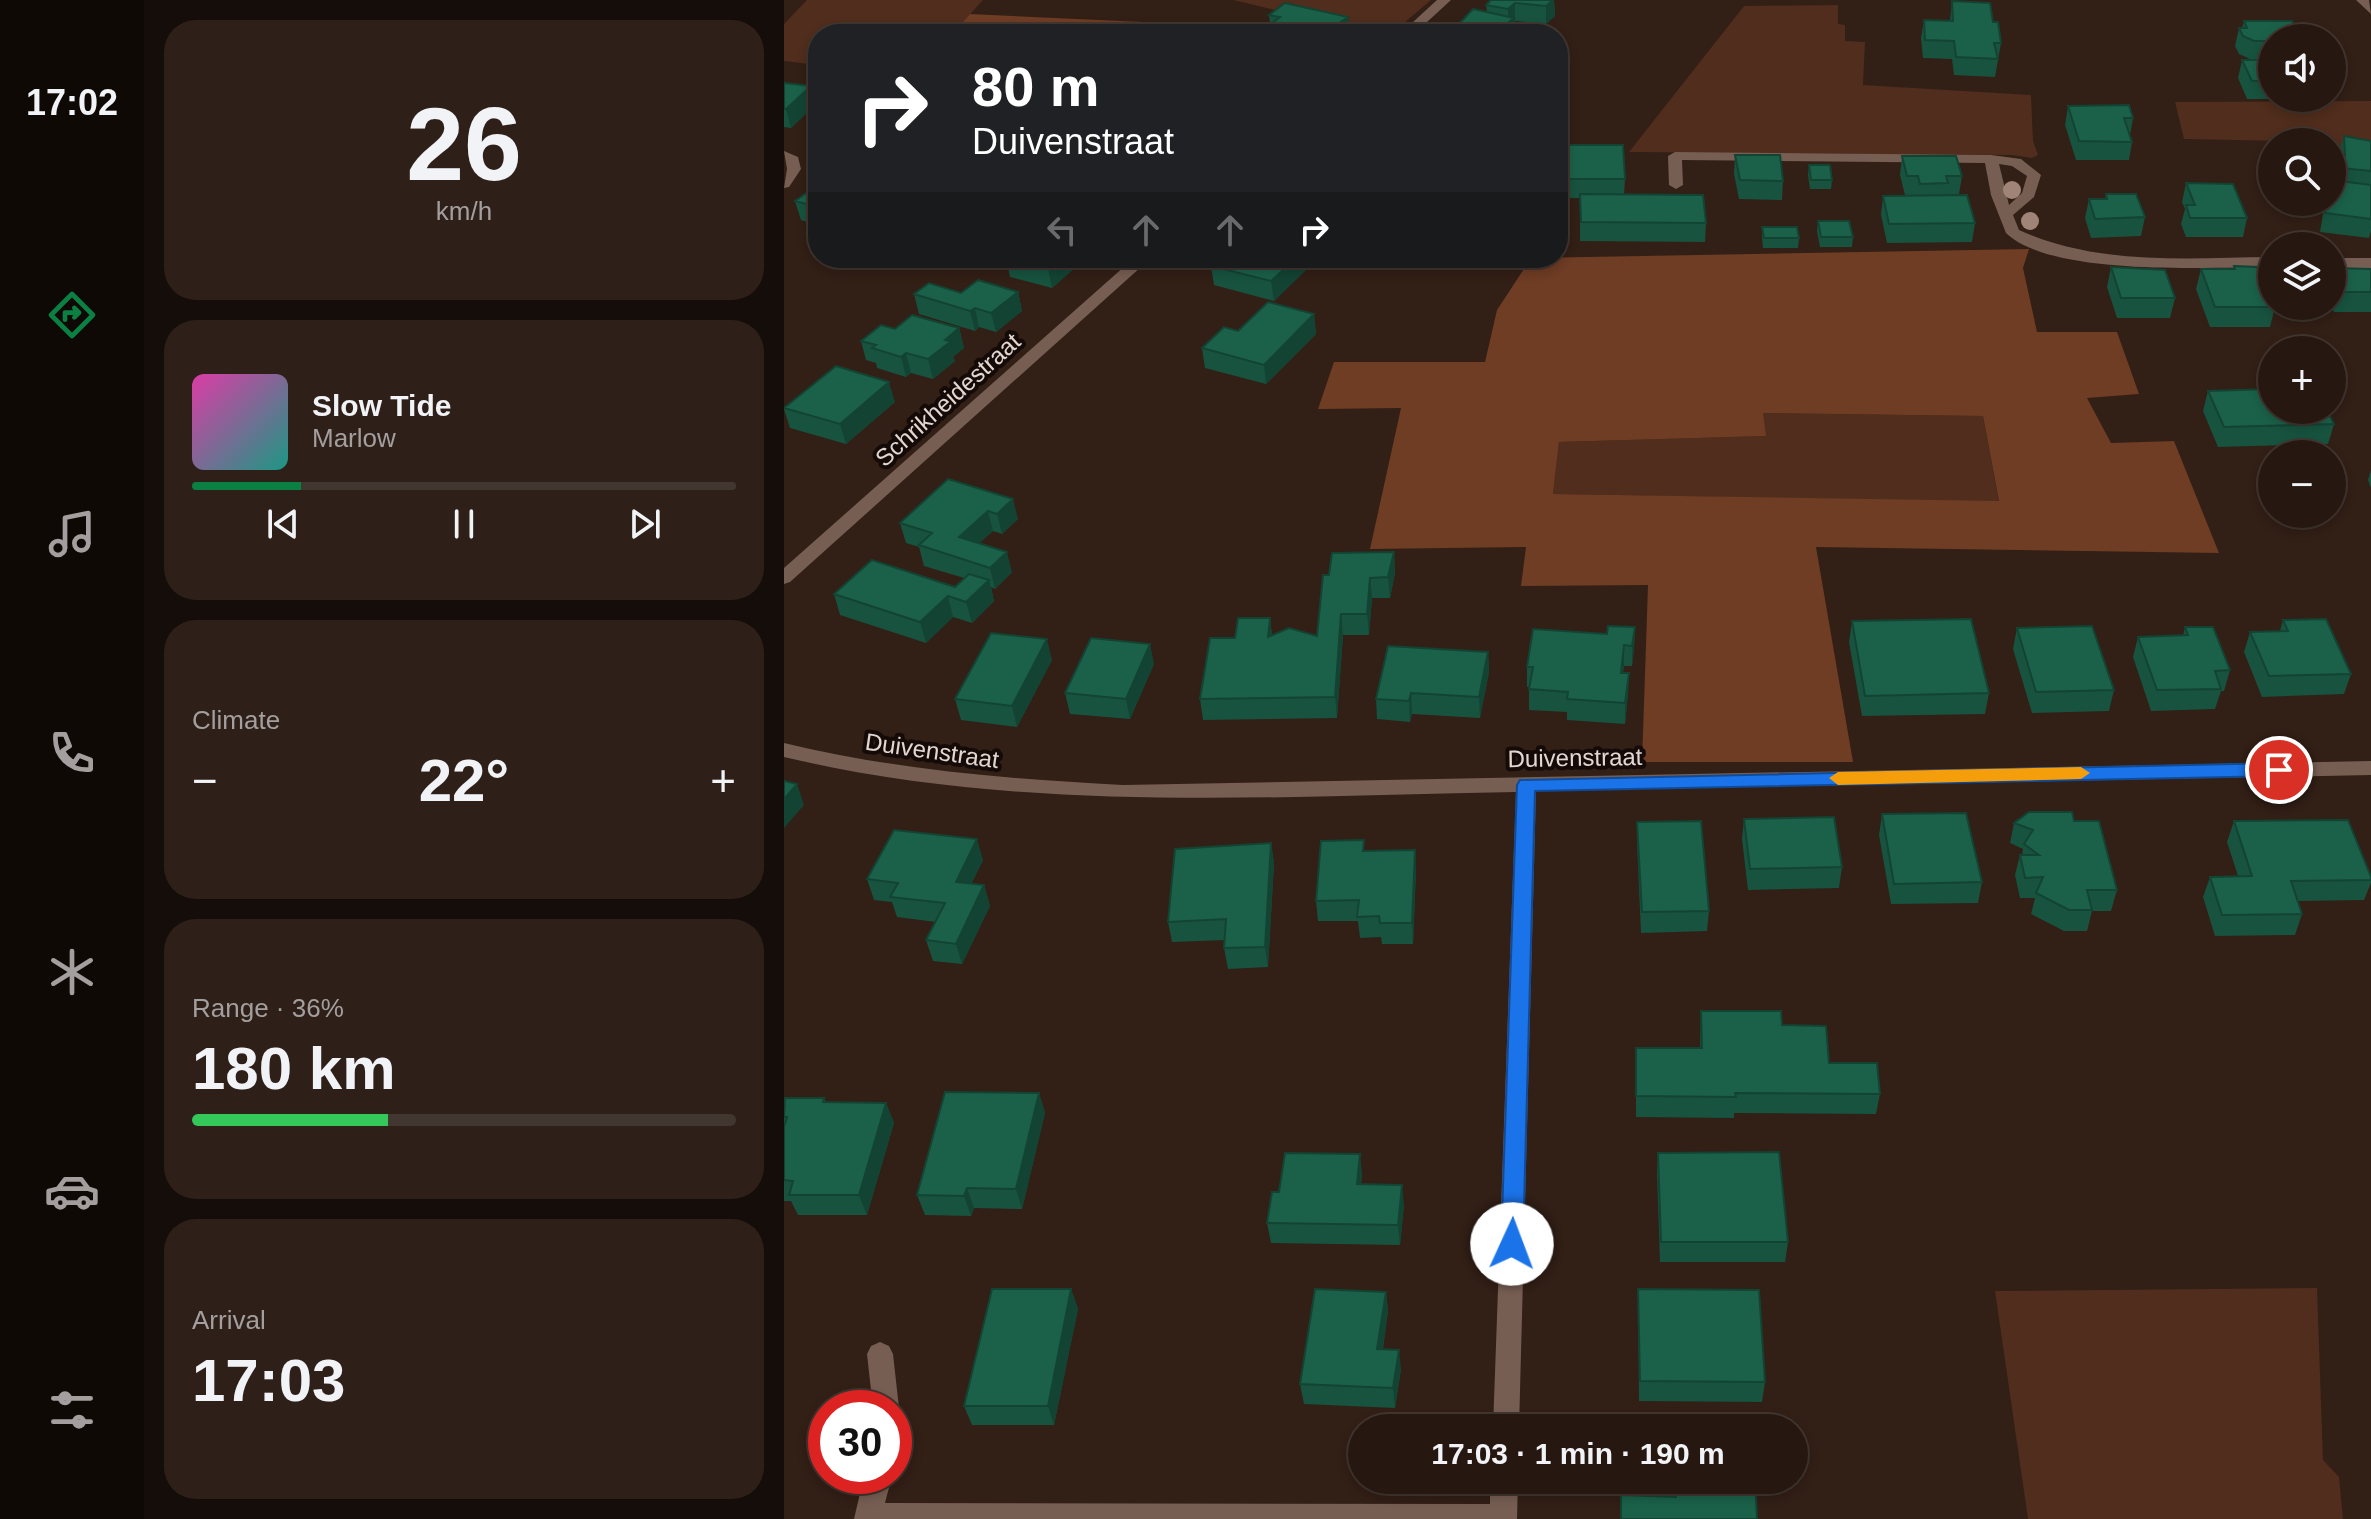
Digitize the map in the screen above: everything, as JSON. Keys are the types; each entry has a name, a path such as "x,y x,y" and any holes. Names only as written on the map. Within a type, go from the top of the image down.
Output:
{"street":[{"path":"1417,24 1445,0"},
{"path":"2362,0 2371,10"},
{"path":"784,155 793,160 794,169 784,184"},
{"path":"1676,185 1675,156 1991,159 2016,162 2034,175 2034,187 2025,201 2005,214"},
{"path":"1991,159 2013,233 2033,244 2077,258 2258,262"},
{"path":"2346,263 2371,263"},
{"name":"Schrikheidestraat","path":"784,578 1132,268"},
{"name":"Duivenstraat","path":"784,750 834,763 914,777 1092,791 2371,768"},
{"path":"1506,1414 1526,785"},
{"path":"880,1354 884,1390"},
{"path":"874,1494 868,1517 1503,1518 1504,1494"}],"shaded area":[{"path":"807,0 983,0 961,24 808,24 808,64 784,61 784,24"},
{"path":"1233,0 1431,0 1403,24 1335,24"},
{"path":"1838,5 1838,24 1845,25 1845,41 1865,42 1863,85 2031,95 2033,141 2038,155 2032,158 2012,155 1629,152 1744,6"},
{"path":"970,14 1152,24 961,24"},
{"path":"2346,101 2371,101 2371,151 2346,148 2346,128 2258,128 2258,140 2184,139 2175,102 2258,102 2258,112 2346,112"},
{"path":"2029,249 2023,268 2037,332 2117,332 2139,394 2087,398 2111,443 2174,441 2219,553 1816,547 1853,762 1642,762 1648,585 1521,586 1526,547 1370,549 1401,408 1318,409 1334,362 1485,362 1497,310 1524,268 1568,268 1568,257","holes":["1763,413 1983,416 1999,501 1553,494 1559,442 1766,436"]},
{"path":"1762,413 1983,416 1999,502 1553,494 1559,442 1765,436"},
{"path":"2317,1288 2323,1460 2339,1477 2343,1519 2028,1519 1995,1291"}],"building":[{"path":"1491,0 1553,0 1546,6 1515,3 1508,9 1486,5"},
{"path":"1952,1 1990,3 1993,22 1998,22 2001,43 1994,43 1998,59 1956,57 1954,41 1925,40 1924,20 1953,21"},
{"path":"1285,3 1348,17 1338,24 1271,24 1280,17 1269,15"},
{"path":"1473,9 1514,18 1506,24 1459,24"},
{"path":"2244,21 2292,21 2294,24 2258,24 2258,41 2243,36 2239,28 2247,28"},
{"path":"2242,60 2258,60 2258,81 2252,81"},
{"path":"784,83 808,86 808,89 784,109"},
{"path":"2129,105 2133,118 2124,118 2132,142 2079,141 2068,106"},
{"path":"2346,136 2371,141 2371,171 2346,168"},
{"path":"1568,145 1623,145 1625,179 1568,179"},
{"path":"1735,155 1780,155 1783,181 1740,180"},
{"path":"1902,156 1956,156 1962,176 1946,176 1948,183 1920,184 1918,176 1907,176"},
{"path":"1809,165 1830,165 1832,180 1811,180"},
{"path":"2346,182 2371,185 2371,219 2346,216"},
{"path":"2186,183 2233,184 2247,218 2190,218 2186,205 2195,205"},
{"path":"808,192 808,204 795,201"},
{"path":"1580,194 1703,195 1706,223 1581,222"},
{"path":"2106,194 2136,194 2145,217 2095,219 2089,199 2107,199"},
{"path":"1967,195 1975,223 1889,224 1883,196"},
{"path":"1818,221 1849,221 1853,237 1821,237"},
{"path":"1762,227 1797,227 1799,238 1764,238"},
{"path":"2234,266 2258,267 2258,307 2215,307 2201,269 2235,269"},
{"path":"2111,267 2165,270 2175,298 2121,298"},
{"path":"1219,268 1285,268 1271,281"},
{"path":"2346,268 2371,269 2371,292 2346,292"},
{"path":"978,280 1018,292 991,313 975,308 970,311 914,294 929,283 961,293"},
{"path":"1268,302 1314,314 1264,365 1202,348 1224,327 1238,331"},
{"path":"912,315 959,328 945,340 950,342 928,359 906,353 901,357 872,348 876,345 861,341 881,325 895,329"},
{"path":"836,366 889,382 840,424 784,408"},
{"path":"2258,389 2258,424 2334,424 2224,427 2208,391"},
{"path":"948,479 1013,499 997,514 988,511 959,537 1007,552 990,568 919,545 932,533 900,523"},
{"path":"1394,552 1388,577 1370,578 1367,614 1341,614 1335,697 1200,699 1210,638 1235,638 1238,618 1270,618 1268,637 1289,628 1317,636 1323,575 1329,575 1332,553"},
{"path":"872,560 955,587 969,574 989,580 966,602 948,596 920,622 834,594"},
{"path":"1971,619 1989,693 1865,696 1852,621"},
{"path":"2326,619 2351,674 2269,676 2250,632 2288,631 2283,620"},
{"path":"1608,626 1635,627 1632,646 1624,645 1621,673 1629,673 1625,703 1567,699 1568,692 1529,689 1533,667 1527,667 1533,629 1607,634"},
{"path":"2092,626 2114,690 2036,692 2017,628"},
{"path":"2185,627 2213,627 2230,670 2215,671 2221,689 2157,690 2138,637 2188,635"},
{"path":"991,633 1047,639 1012,706 955,699"},
{"path":"1091,638 1150,644 1126,699 1065,693"},
{"path":"1388,646 1488,652 1479,697 1411,693 1409,701 1376,699"},
{"path":"784,781 797,784 784,799"},
{"path":"2029,812 2072,812 2074,821 2099,821 2117,890 2087,890 2092,910 2069,910 2036,893 2043,877 2025,878 2020,855 2039,855 2024,844 2033,830 2014,823"},
{"path":"1966,813 1982,882 1894,884 1882,814"},
{"path":"1834,817 1842,867 1750,869 1744,819"},
{"path":"2348,820 2371,880 2291,881 2302,914 2222,915 2210,877 2252,876 2234,821"},
{"path":"1701,821 1709,911 1642,912 1637,822"},
{"path":"894,830 977,839 956,882 984,885 956,944 926,940 945,903 890,897 898,883 867,879"},
{"path":"1364,840 1363,851 1415,850 1412,923 1380,923 1379,916 1357,917 1359,900 1316,901 1321,841"},
{"path":"1271,843 1265,947 1224,948 1226,919 1168,922 1175,849"},
{"path":"1701,1011 1781,1011 1782,1025 1826,1026 1829,1063 1877,1063 1880,1094 1636,1096 1636,1048 1702,1048"},
{"path":"945,1092 1039,1093 1016,1189 967,1188 964,1196 917,1195"},
{"path":"785,1098 886,1103 859,1195 789,1195 793,1181 784,1180"},
{"path":"1779,1152 1788,1242 1661,1242 1658,1153"},
{"path":"1285,1153 1360,1154 1357,1184 1402,1185 1398,1225 1267,1223 1272,1192 1279,1192"},
{"path":"992,1289 1071,1289 1048,1406 964,1406"},
{"path":"1315,1289 1386,1292 1377,1349 1399,1350 1393,1388 1300,1384"},
{"path":"1638,1289 1759,1290 1765,1382 1640,1381"},
{"path":"1676,1494 1756,1494 1757,1519 1621,1519 1621,1495 1676,1497"}],"slow traffic":[{"path":"1838,778 2081,773"}],"route":[{"path":"1512,1244 1526,785 2279,770"}]}
